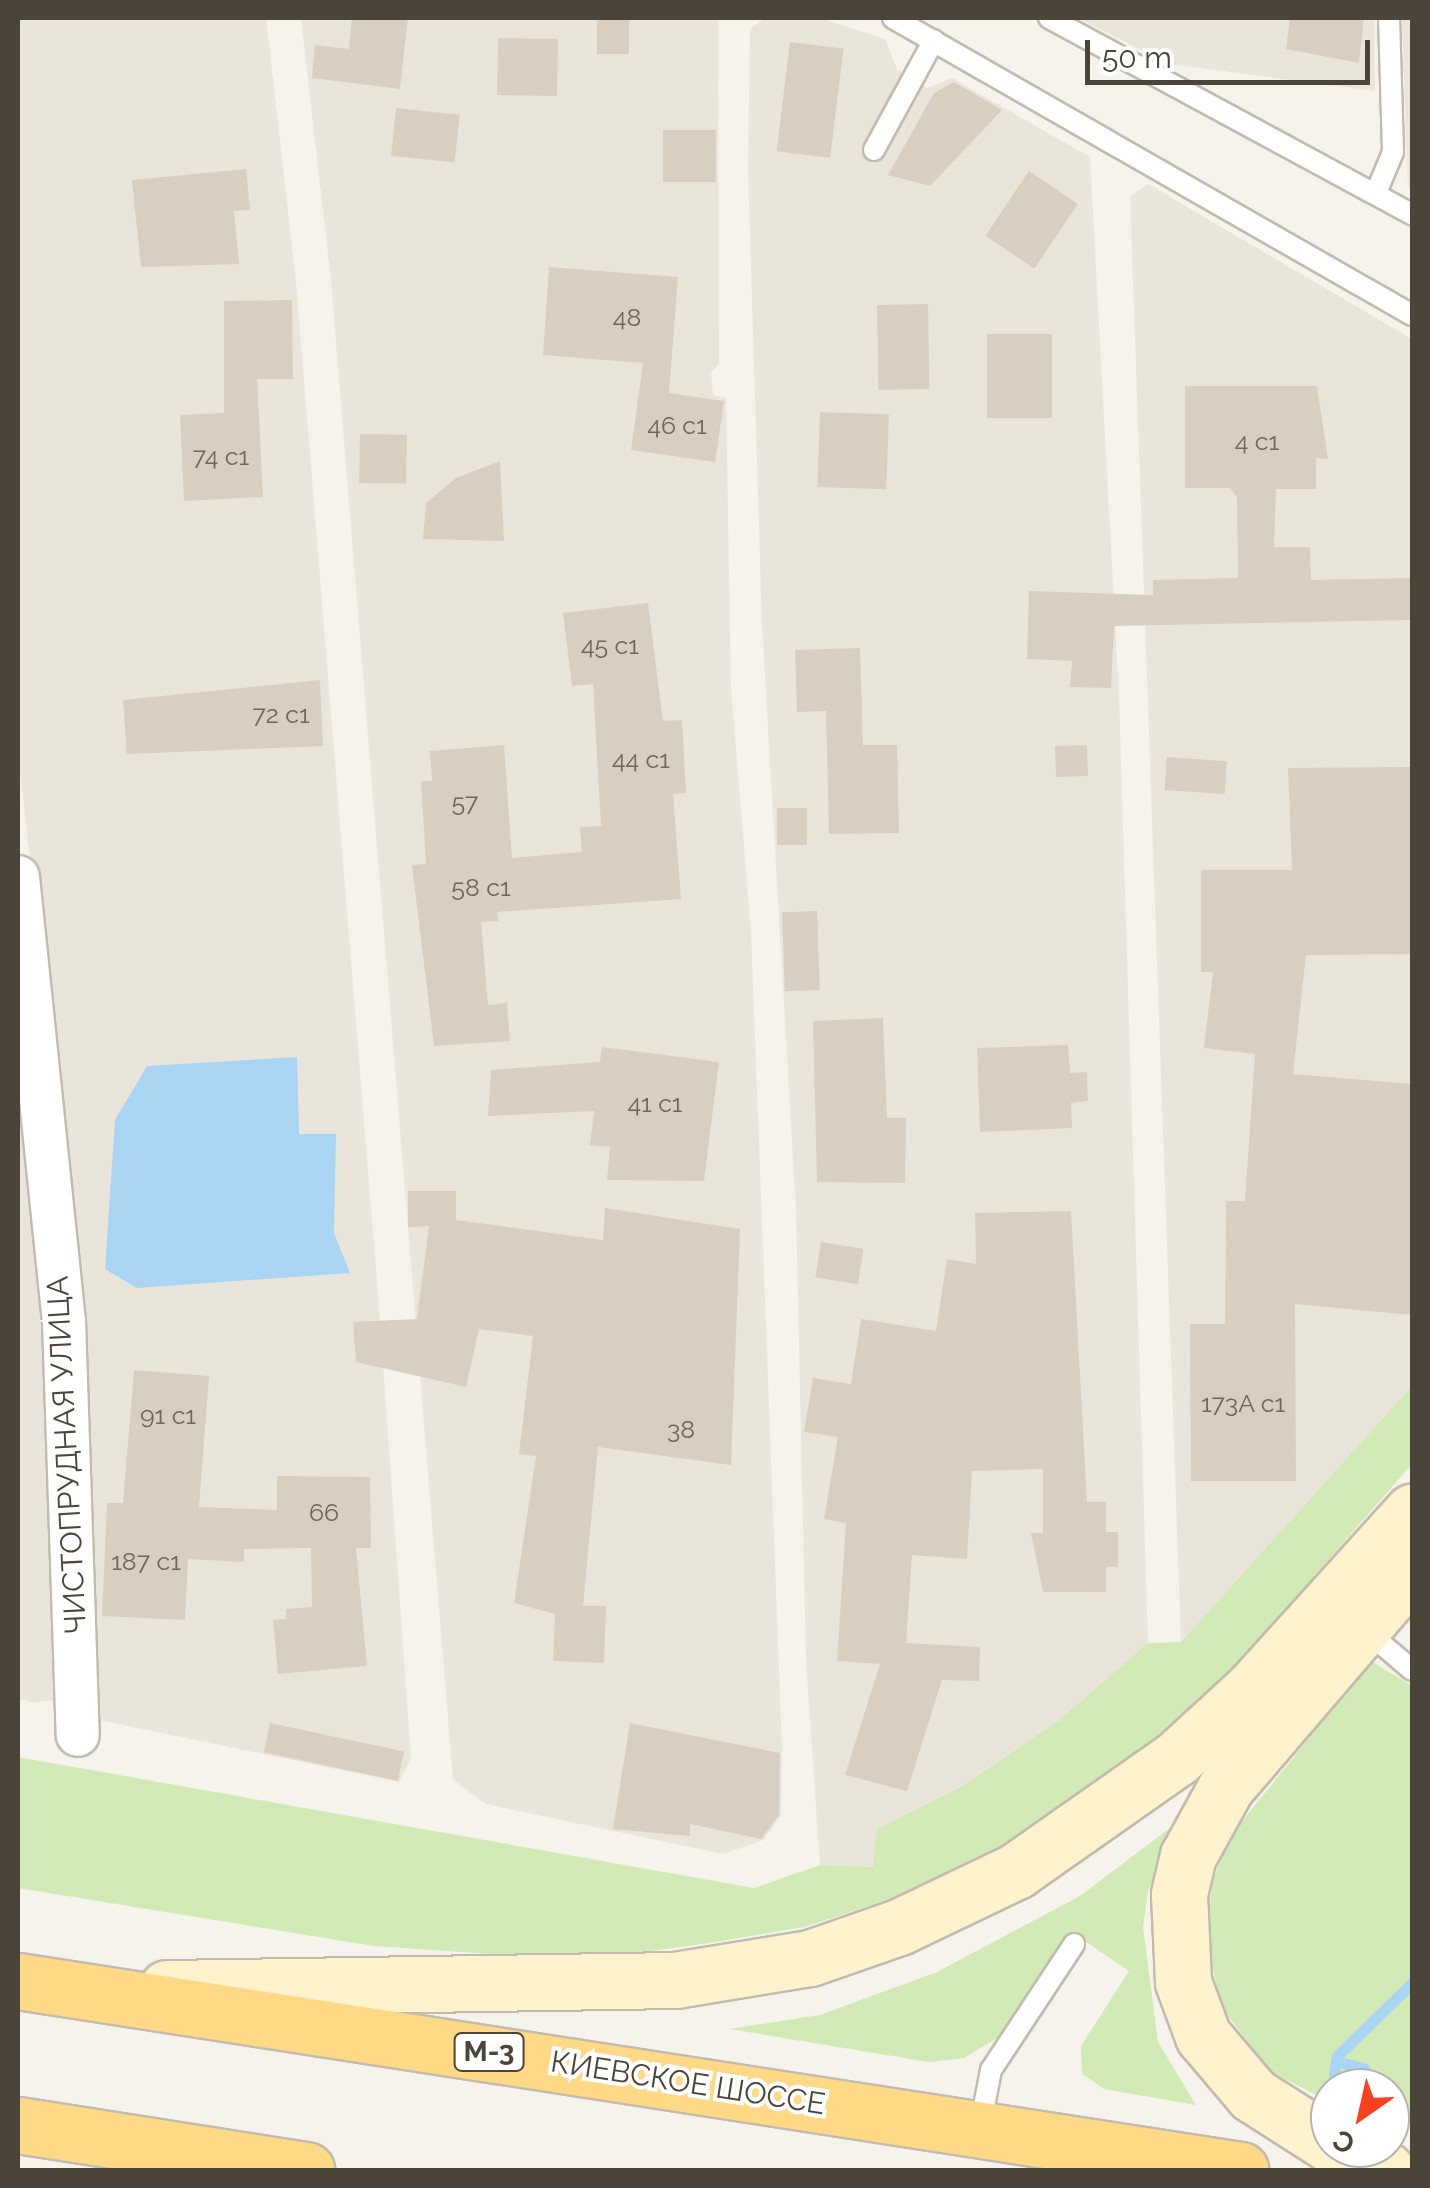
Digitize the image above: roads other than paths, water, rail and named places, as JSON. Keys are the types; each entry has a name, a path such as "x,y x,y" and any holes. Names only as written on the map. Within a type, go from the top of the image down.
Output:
{"highway":[{"name":"КИЕВСКОЕ ШОССЕ","path":"39,1984 1240,2170"},
{"path":"18,2125 306,2170"}],"main road":[{"path":"39,1984 633,1983 764,1968 854,1944 1016,1871 1117,1805 1252,1689 1412,1512"},
{"path":"1310,2132 1252,2096 1214,2054 1182,1982 1177,1910 1188,1856 1214,1804 1412,1570"}],"street":[{"name":"ЧИСТОПРУДНАЯ УЛИЦА","path":"18,877 64,1322 78,1735"}],"lane":[{"path":"892,18 1412,314"},
{"path":"1048,18 1412,214"},
{"path":"1376,193 1394,152 1388,18"},
{"path":"874,150 934,40"},
{"path":"1362,1628 1412,1670"},
{"path":"980,2127 991,2070 1074,1944"}],"water":[{"path":"297,1057 299,1134 336,1134 334,1233 350,1273 137,1288 105,1269 115,1120 147,1066"}],"waterway":[{"path":"1335,2068 1337,2056 1412,1983"},
{"path":"1336,2061 1361,2068"}]}
